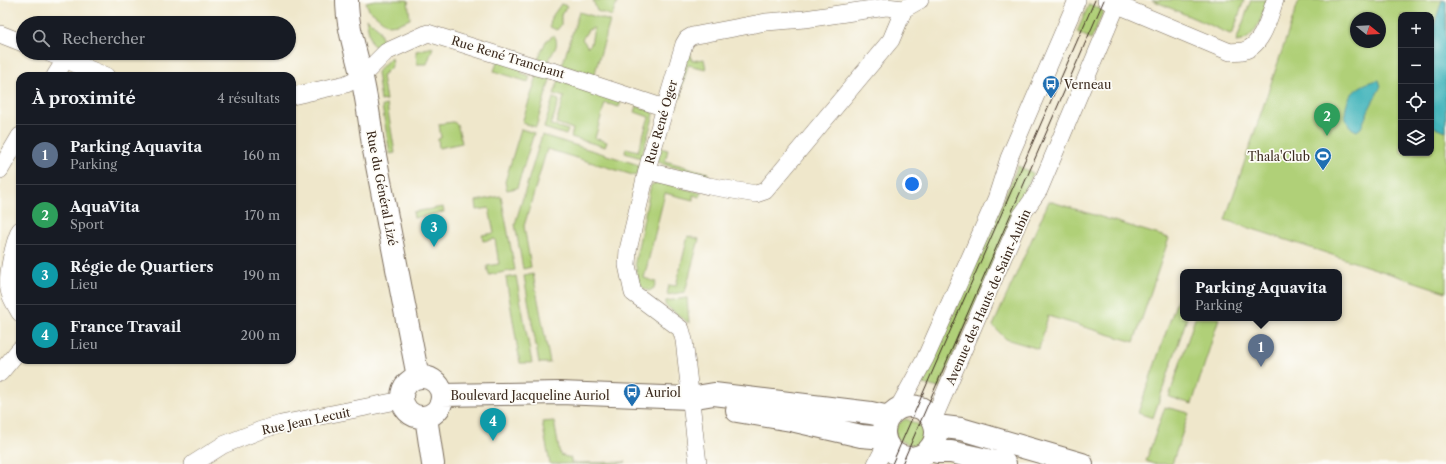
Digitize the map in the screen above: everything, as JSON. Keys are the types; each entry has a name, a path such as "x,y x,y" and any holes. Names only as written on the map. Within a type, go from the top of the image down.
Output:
{"main road":[{"name":"Rue du Général Lizé","path":"347,0 347,14 350,32 361,77 418,377"},
{"path":"418,377 431,379 436,383 442,395 440,407 436,412 426,417 419,418 407,412 402,400 404,388 407,383 418,377"},
{"name":"Boulevard Jacqueline Auriol","path":"442,395 540,393 690,398 714,408 791,420 861,436 889,427"},
{"path":"920,457 935,439 935,423 925,410 910,406 889,427 891,449 900,456 910,458 920,457 938,452 951,452 1006,464"},
{"path":"426,417 433,464"},
{"path":"935,423 961,429 1082,464"}],"street":[{"path":"904,9 920,0"},
{"path":"876,464 889,427 932,345 996,199 1009,158 1077,0"},
{"path":"1114,2 1230,52 1244,51 1258,41 1266,27 1275,0"},
{"name":"Avenue des Hauts de Saint-Aubin","path":"935,423 1021,216 1039,190 1114,2"},
{"name":"Rue René Oger","path":"886,7 904,9 891,40 765,191 756,194 709,186 647,171 684,44 687,39 692,36 766,22 805,19 886,7"},
{"name":"Rue René Tranchant","path":"361,77 386,52 428,33 556,72 665,108"},
{"path":"0,34 16,40"},
{"path":"58,72 65,60 96,72"},
{"path":"296,95 346,84 361,77"},
{"path":"0,170 16,143"},
{"path":"647,171 628,250 627,265 629,278 633,293 681,329 684,340 698,464"},
{"path":"16,239 9,284 9,290 16,305"},
{"path":"0,373 16,354"},
{"name":"Rue Jean Lecuit","path":"193,464 223,446 261,430 281,424 402,400"}],"green space":[{"path":"375,0 408,0 410,19 398,24 388,25 369,10 366,2"},
{"path":"593,0 618,0 612,16 597,11"},
{"path":"1152,0 1244,0 1233,32 1230,34"},
{"path":"1251,0 1268,0 1254,32 1249,37 1236,42"},
{"path":"1299,0 1446,0 1446,292 1225,220"},
{"path":"561,4 567,6 561,15 561,25 557,30 550,27 551,18"},
{"path":"1089,4 1104,10 1091,39 1077,32"},
{"path":"579,12 610,21 594,76 562,66","holes":["594,28 591,44 588,47 582,39 588,30"]},
{"path":"366,18 378,28 385,45 377,47 371,43"},
{"path":"554,35 556,39 556,46 549,62 538,59 546,41"},
{"path":"433,47 427,64 417,64 416,51"},
{"path":"690,51 692,61 704,59 706,69 688,65 680,94 682,95 681,98 676,96"},
{"path":"391,57 392,66 382,76 386,100 381,101 377,72"},
{"path":"498,60 523,68 521,73 530,76 528,82 494,71"},
{"path":"538,73 551,76 536,127 522,123"},
{"path":"559,80 621,102 619,107 605,103 595,138 607,142 605,147 571,137 573,129 556,123 564,97 554,94"},
{"path":"553,98 559,100 551,125 568,130 566,135 544,128"},
{"path":"387,105 395,153 390,154 382,106"},
{"path":"637,106 653,111 654,115 641,158 625,153 626,148 638,151 649,117 635,112"},
{"path":"453,122 457,124 462,143 439,148 438,139 441,138 439,124"},
{"path":"521,129 534,133 517,188 507,190 505,182"},
{"path":"542,135 639,165 636,176 547,149 524,226 531,267 523,269 515,224"},
{"path":"660,148 668,150 665,161 708,173 707,176 665,165 657,161"},
{"path":"1018,166 1033,173 939,388 923,384"},
{"path":"659,182 701,193 700,197 693,195 693,200 665,193 644,278 656,282 654,288 649,291 640,287 635,262 651,185"},
{"path":"501,196 515,270 489,275 487,266 499,264 495,239 483,241 482,235 494,233 489,208 477,210 476,201"},
{"path":"1049,201 1169,238 1134,342 1048,316 1039,349 1006,339 993,326"},
{"path":"443,207 444,212 414,218 413,212"},
{"path":"688,236 699,239 685,292 667,295 669,285 676,286"},
{"path":"533,274 550,363 539,363 524,276"},
{"path":"516,276 532,363 520,363 506,278"},
{"path":"1180,292 1180,321 1186,321 1153,418 1138,413"},
{"path":"687,298 689,323 665,305 666,301"},
{"path":"1194,321 1218,321 1192,404 1169,397"},
{"path":"1165,407 1189,413 1172,464 1153,464 1146,461"},
{"path":"906,419 924,427 924,439 921,443 915,446 899,440 895,435 898,425"},
{"path":"554,421 560,455 571,458 571,463 626,462 616,464 550,464 542,422"}],"water":[{"path":"1442,0 1446,1 1446,131 1434,127 1434,25"},
{"path":"1379,80 1381,86 1361,128 1357,131 1349,125 1346,120 1345,110 1348,100 1360,87"}],"tram line":[{"path":"892,464 1095,0"},
{"path":"902,464 1104,0"}],"place":[{"name":"Verneau","path":"1051,99"},
{"name":"AquaVita","path":"1327,136"},
{"name":"Thala'Club","path":"1323,171"},
{"name":"Régie de Quartiers","path":"434,247"},
{"name":"Parking Aquavita","path":"1261,367"},
{"name":"Auriol","path":"632,407"},
{"name":"France Travail","path":"493,441"}]}
